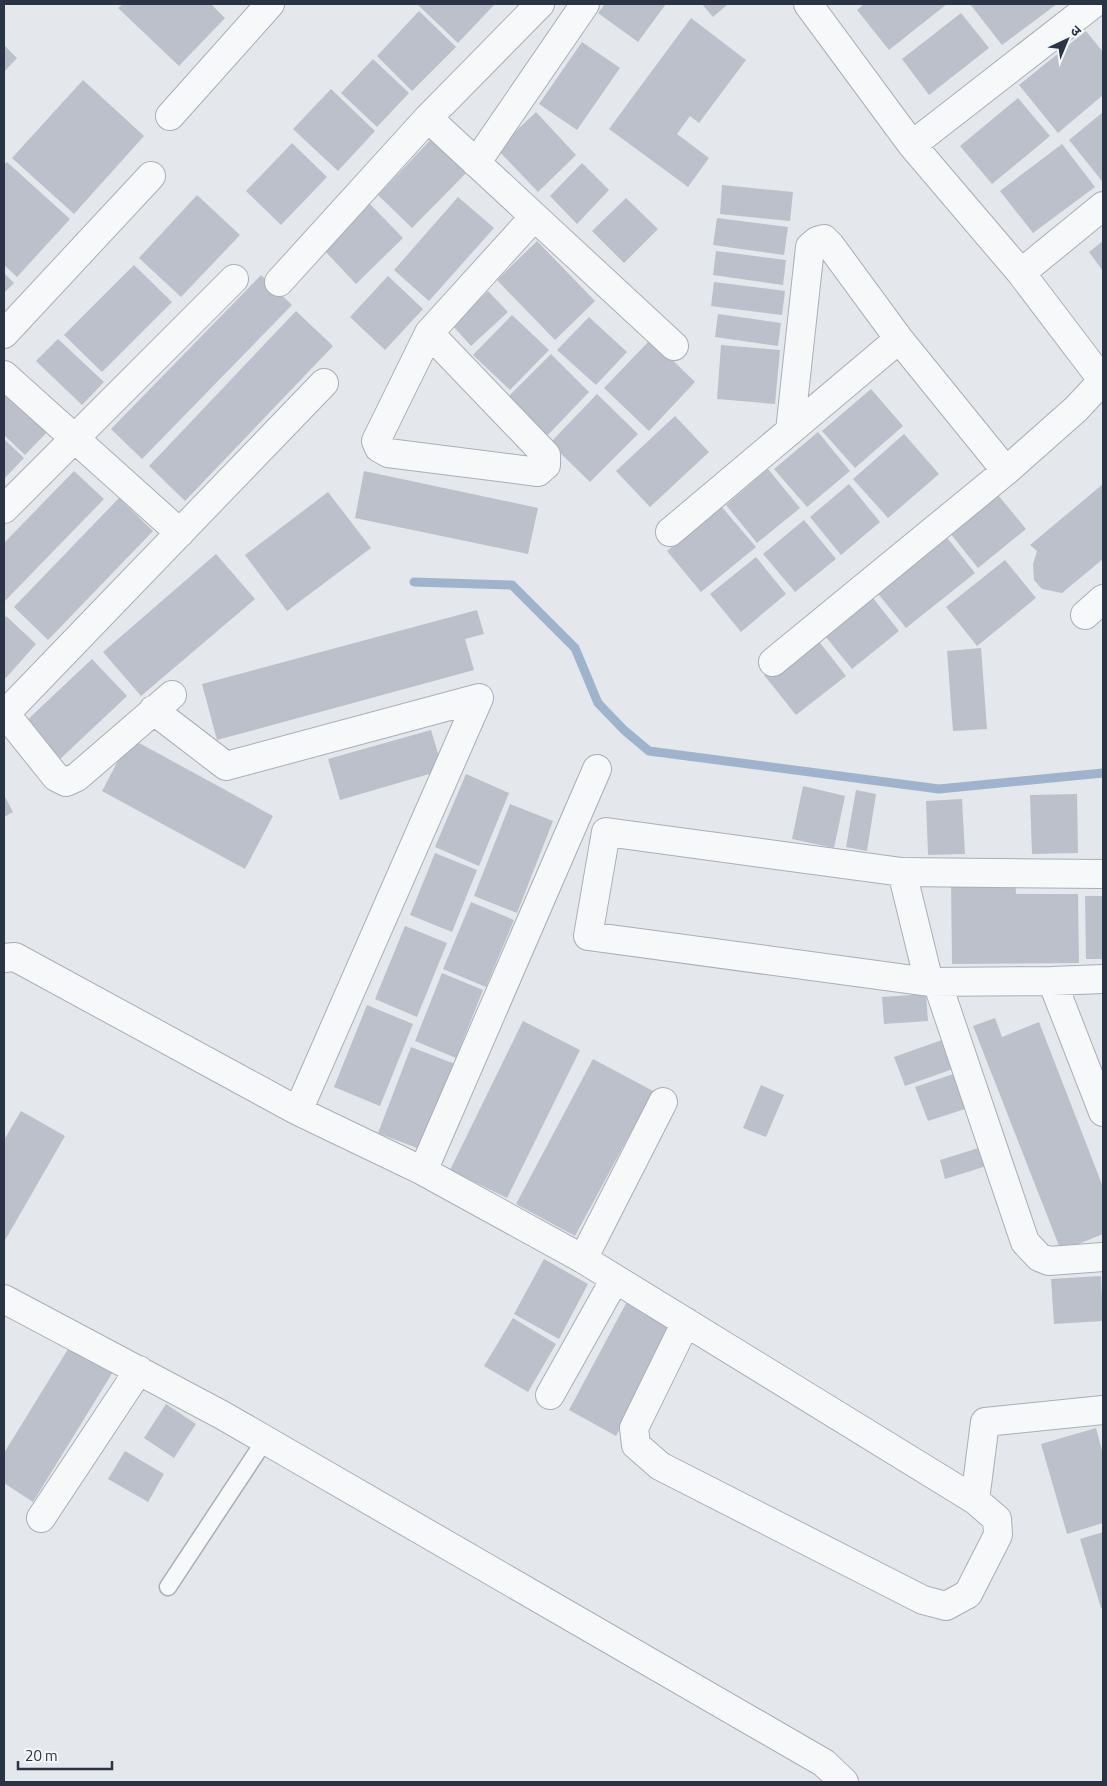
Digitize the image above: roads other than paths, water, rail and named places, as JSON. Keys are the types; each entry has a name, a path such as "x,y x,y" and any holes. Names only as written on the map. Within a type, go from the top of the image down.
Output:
{"street":[{"path":"170,116 270,4"},
{"path":"279,282 428,118 540,4"},
{"path":"476,163 584,4"},
{"path":"773,662 1006,471 1076,409 1103,380 1021,273 912,145 816,7"},
{"path":"912,145 1096,10"},
{"path":"428,118 674,346"},
{"path":"4,334 151,176"},
{"path":"1021,273 1103,206"},
{"path":"429,333 546,455 546,465 538,472 388,453 379,448 376,441 429,333 534,217"},
{"path":"790,431 810,247 817,241 824,239 899,339 1006,471"},
{"path":"4,509 234,279"},
{"path":"670,532 899,339"},
{"path":"4,375 180,533"},
{"path":"298,1111 479,698 226,766 162,702 77,777 66,782 56,777 4,713 324,383"},
{"path":"423,1171 597,769"},
{"path":"1103,874 902,872 606,832 588,936 933,982 1103,979"},
{"path":"902,872 933,982 1025,1242 1039,1257 1048,1261 1103,1257"},
{"path":"4,958 15,957 298,1111 423,1171 583,1259 615,1279 686,1322 975,1500 997,1519 998,1535 968,1594 946,1606 923,1600 660,1466 636,1445 634,1428 686,1322"},
{"path":"1052,981 1103,1112"},
{"path":"583,1259 663,1102"},
{"path":"550,1395 615,1279"},
{"path":"4,1299 139,1370 265,1440 824,1763 844,1782"},
{"path":"41,1518 139,1370"},
{"path":"975,1500 985,1422 1103,1410"}],"lane":[{"path":"168,1587 265,1440"}],"waterway":[{"path":"414,582 512,585 575,648 598,703 624,730 649,751 939,789 1103,773"}]}
